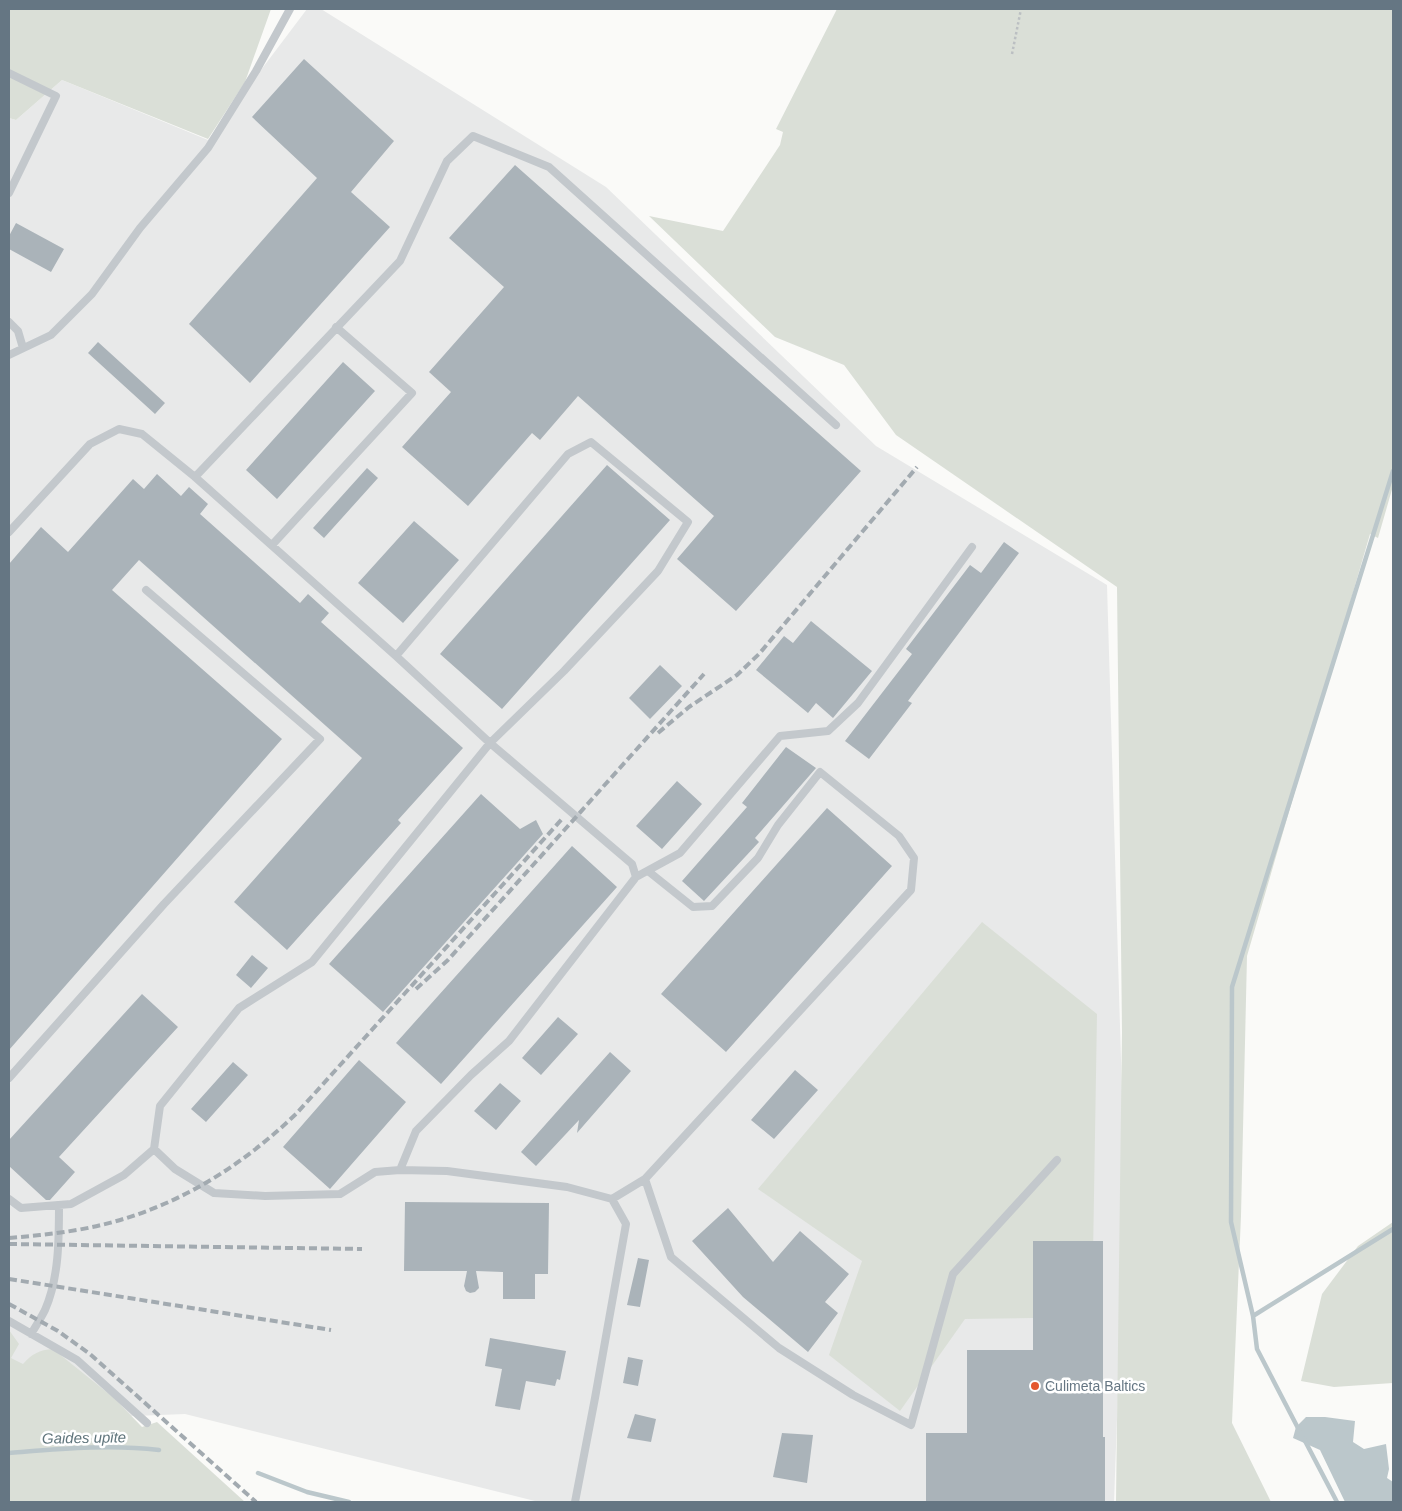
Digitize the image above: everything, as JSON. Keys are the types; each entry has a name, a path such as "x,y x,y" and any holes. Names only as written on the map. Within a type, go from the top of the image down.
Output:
{"lane":[{"path":"9,355 51,335 92,294 140,228 208,148 256,71 290,9"},
{"path":"9,73 56,96 9,193"},
{"path":"195,477 400,260 446,161 473,136 549,167 836,425"},
{"path":"9,322 18,331 24,348"},
{"path":"272,546 412,392 336,327"},
{"path":"9,532 90,444 119,429 142,434 195,477 396,656 490,743 632,864 636,877"},
{"path":"9,1199 20,1208 71,1204 124,1175 154,1149 160,1106 240,1008 312,962 490,743 564,672 658,571 688,522 591,442 568,454 396,656"},
{"path":"400,1170 416,1131 471,1075 509,1041 636,877 680,853 780,736 828,731 858,703 972,547"},
{"path":"9,1078 164,904 320,739 146,590"},
{"path":"612,1199 645,1179 912,890 914,858 899,836 820,772 778,825 758,858 712,906 693,907 648,871"},
{"path":"154,1149 175,1169 214,1193 266,1196 340,1194 375,1172 400,1170 447,1171 567,1187 612,1199 626,1224 575,1502"},
{"path":"645,1179 671,1257 779,1348 853,1395 911,1425 953,1274 1057,1160"},
{"path":"31,1334 45,1309 54,1277 59,1239 59,1205"},
{"path":"9,1321 77,1360 147,1423"}],"path":[{"path":"1012,54 1021,9"}],"shaded area":[{"path":"9,9 271,9 245,82 208,139 62,80 16,120 9,118"},
{"path":"307,9 321,9 606,187 876,446 1107,585 1125,1196 1114,1502 539,1502 185,1414 9,1421 9,118 16,120 62,80 208,140"},
{"path":"837,9 1393,9 1393,486 1378,538 1370,534 1247,956 1241,1216 1232,1423 1271,1502 1116,1502 1122,1032 1117,587 896,435 844,365 775,337 649,216 723,231 780,145 783,132 776,129"},
{"path":"982,922 1097,1014 1092,1317 965,1319 900,1411 829,1355 862,1261 758,1189"},
{"path":"1393,1222 1393,1383 1334,1387 1301,1381 1322,1294 1358,1246"},
{"path":"9,1330 19,1344 11,1358 23,1364 36,1353 53,1349 114,1398 142,1427 157,1422 245,1502 9,1502"},
{"path":"1306,1417 1325,1417 1355,1421 1353,1442 1364,1449 1386,1444 1389,1469 1387,1478 1393,1482 1393,1502 1345,1502 1320,1450 1293,1438 1296,1427"}],"building":[{"path":"304,59 394,141 351,192 390,227 250,383 189,324 317,178 252,117"},
{"path":"515,165 861,471 736,611 677,559 714,516 578,396 540,440 532,433 468,506 402,447 451,392 429,372 504,287 449,238"},
{"path":"16,223 64,249 51,272 9,249 9,236"},
{"path":"98,342 165,403 155,414 88,353"},
{"path":"343,362 375,391 277,499 246,470"},
{"path":"607,465 670,520 502,709 440,654"},
{"path":"367,468 378,478 324,538 313,528"},
{"path":"157,474 181,496 189,487 208,504 200,514 300,603 308,594 329,613 321,622 463,748 398,820 401,823 287,950 234,902 362,758 139,560 112,590 282,739 9,1050 9,564 41,527 68,552 133,479 144,489"},
{"path":"414,521 459,560 403,623 358,583"},
{"path":"1004,542 1019,553 908,701 912,703 869,759 845,741 912,654 906,649 970,565 981,573"},
{"path":"811,621 872,671 833,718 816,703 808,713 756,670 784,636 793,643"},
{"path":"660,665 682,686 650,719 629,698"},
{"path":"786,747 816,768 755,838 759,842 704,901 682,881 747,807 742,803"},
{"path":"677,781 702,804 662,849 636,826"},
{"path":"481,794 520,829 536,820 543,834 383,1012 329,964"},
{"path":"827,808 892,866 726,1052 661,994"},
{"path":"572,846 617,887 441,1084 396,1043"},
{"path":"252,955 268,968 251,988 236,975"},
{"path":"142,994 178,1027 59,1157 75,1172 50,1200 46,1200 9,1166 9,1140"},
{"path":"558,1017 578,1034 541,1075 522,1058"},
{"path":"610,1052 631,1071 577,1133 579,1120 536,1166 521,1152"},
{"path":"359,1060 406,1102 330,1189 283,1147"},
{"path":"233,1062 248,1075 206,1122 191,1109"},
{"path":"795,1070 818,1090 774,1139 751,1120"},
{"path":"500,1083 521,1101 496,1130 474,1111"},
{"path":"405,1202 549,1203 548,1274 535,1274 535,1299 503,1299 503,1272 476,1271 479,1288 475,1292 470,1293 466,1291 464,1286 467,1271 404,1271"},
{"path":"728,1208 773,1262 800,1231 849,1274 825,1302 838,1313 808,1352 743,1297 692,1241"},
{"name":"Culimeta Baltics","path":"1033,1241 1103,1241 1103,1437 1105,1437 1105,1502 926,1502 926,1433 967,1433 967,1350 1033,1350"},
{"path":"638,1258 649,1260 640,1307 627,1305"},
{"path":"490,1338 566,1351 560,1380 557,1379 555,1386 526,1381 520,1410 495,1406 502,1369 485,1366"},
{"path":"628,1357 643,1360 638,1386 623,1383"},
{"path":"635,1414 656,1419 651,1442 627,1438"},
{"path":"782,1433 813,1435 807,1483 773,1477"}],"waterway":[{"path":"1253,1316 1231,1222 1232,987 1393,471"},
{"path":"1299,1430 1257,1349 1253,1316 1393,1229"},
{"path":"1304,1439 1337,1502"},
{"name":"Gaides upīte","path":"9,1453 103,1447 159,1450"},
{"name":"Gaides upīte","path":"258,1473 307,1492 349,1502"}],"railway":[{"path":"658,733 689,707 737,675 759,654 917,467"},
{"path":"416,989 448,960 704,674"},
{"path":"9,1238 77,1230 139,1214 195,1189 247,1155 296,1114 562,819"},
{"path":"9,1244 362,1249"},
{"path":"9,1279 331,1330"},
{"path":"9,1304 58,1331 90,1354 256,1502"}],"place":[{"name":"Culimeta Baltics","path":"1035,1386"}]}
